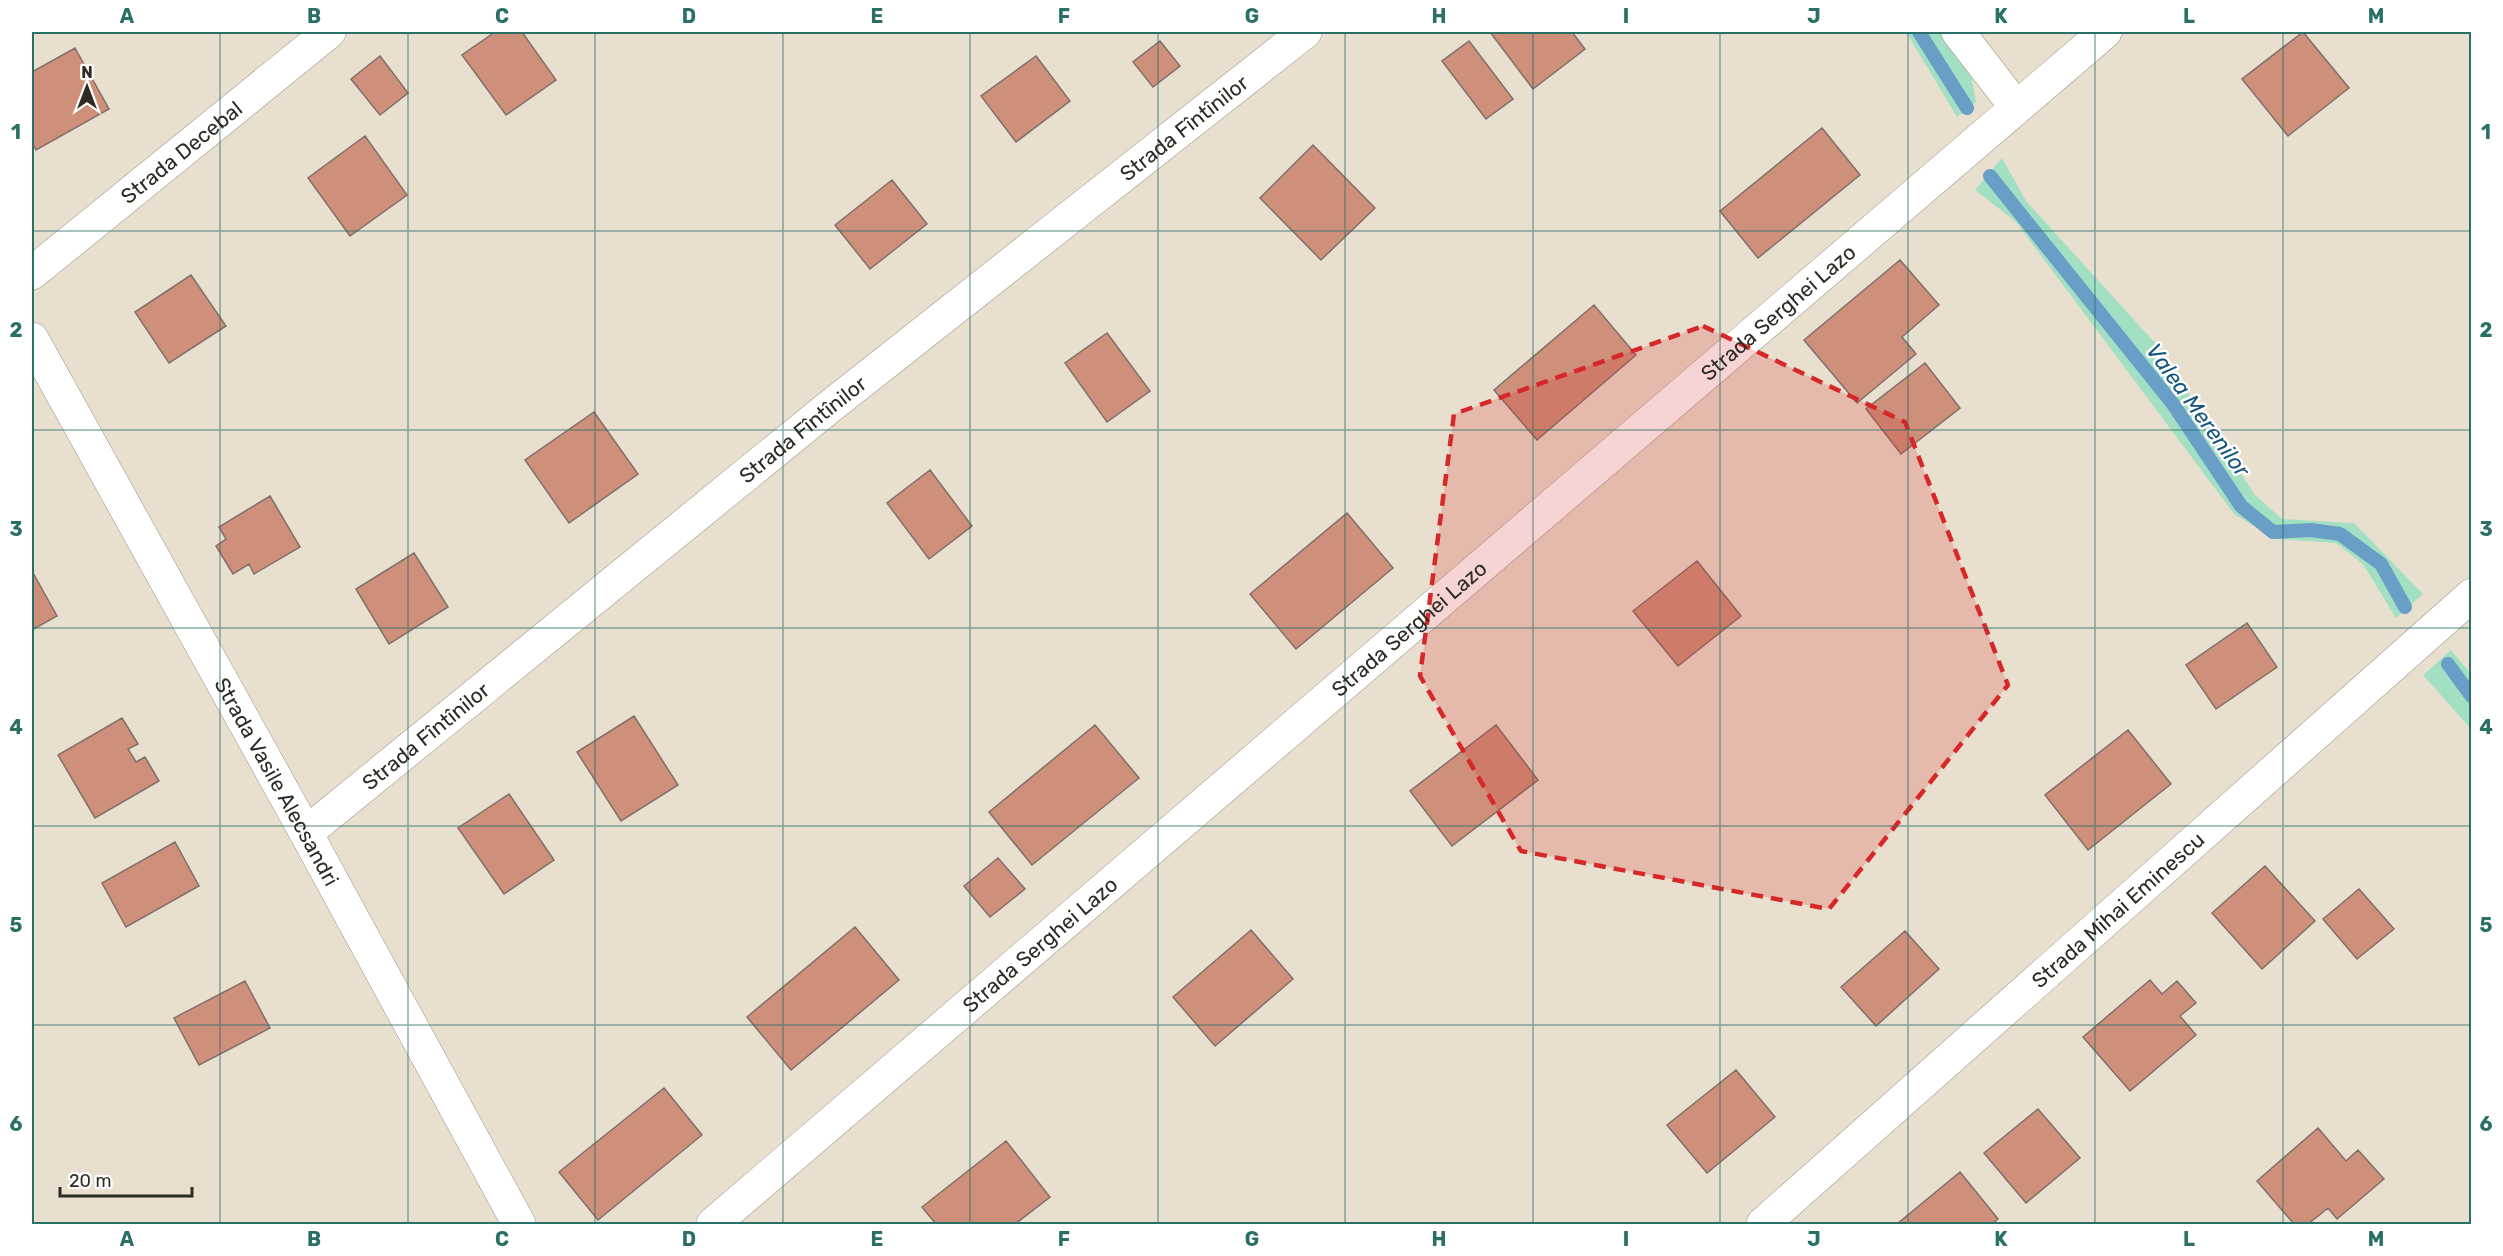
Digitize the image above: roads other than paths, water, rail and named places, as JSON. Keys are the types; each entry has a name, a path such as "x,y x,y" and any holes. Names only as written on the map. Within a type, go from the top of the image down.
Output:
{"street":[{"name":"Strada Decebal","path":"32,273 330,32"},
{"name":"Strada Fîntînilor","path":"306,833 837,401 1305,32"},
{"path":"1958,32 2016,107"},
{"name":"Strada Serghei Lazo","path":"713,1224 2106,32"},
{"name":"Strada Vasile Alecsandri","path":"32,339 306,833 519,1224"},
{"name":"Strada Mihai Eminescu","path":"1763,1224 2472,594"}],"waterway":[{"name":"Valea Merenilor","path":"1919,32 1967,108"},
{"name":"Valea Merenilor","path":"1990,176 2173,404 2241,506 2273,532 2311,530 2340,534 2381,564 2405,607"},
{"name":"Valea Merenilor","path":"2448,664 2472,697"}]}
